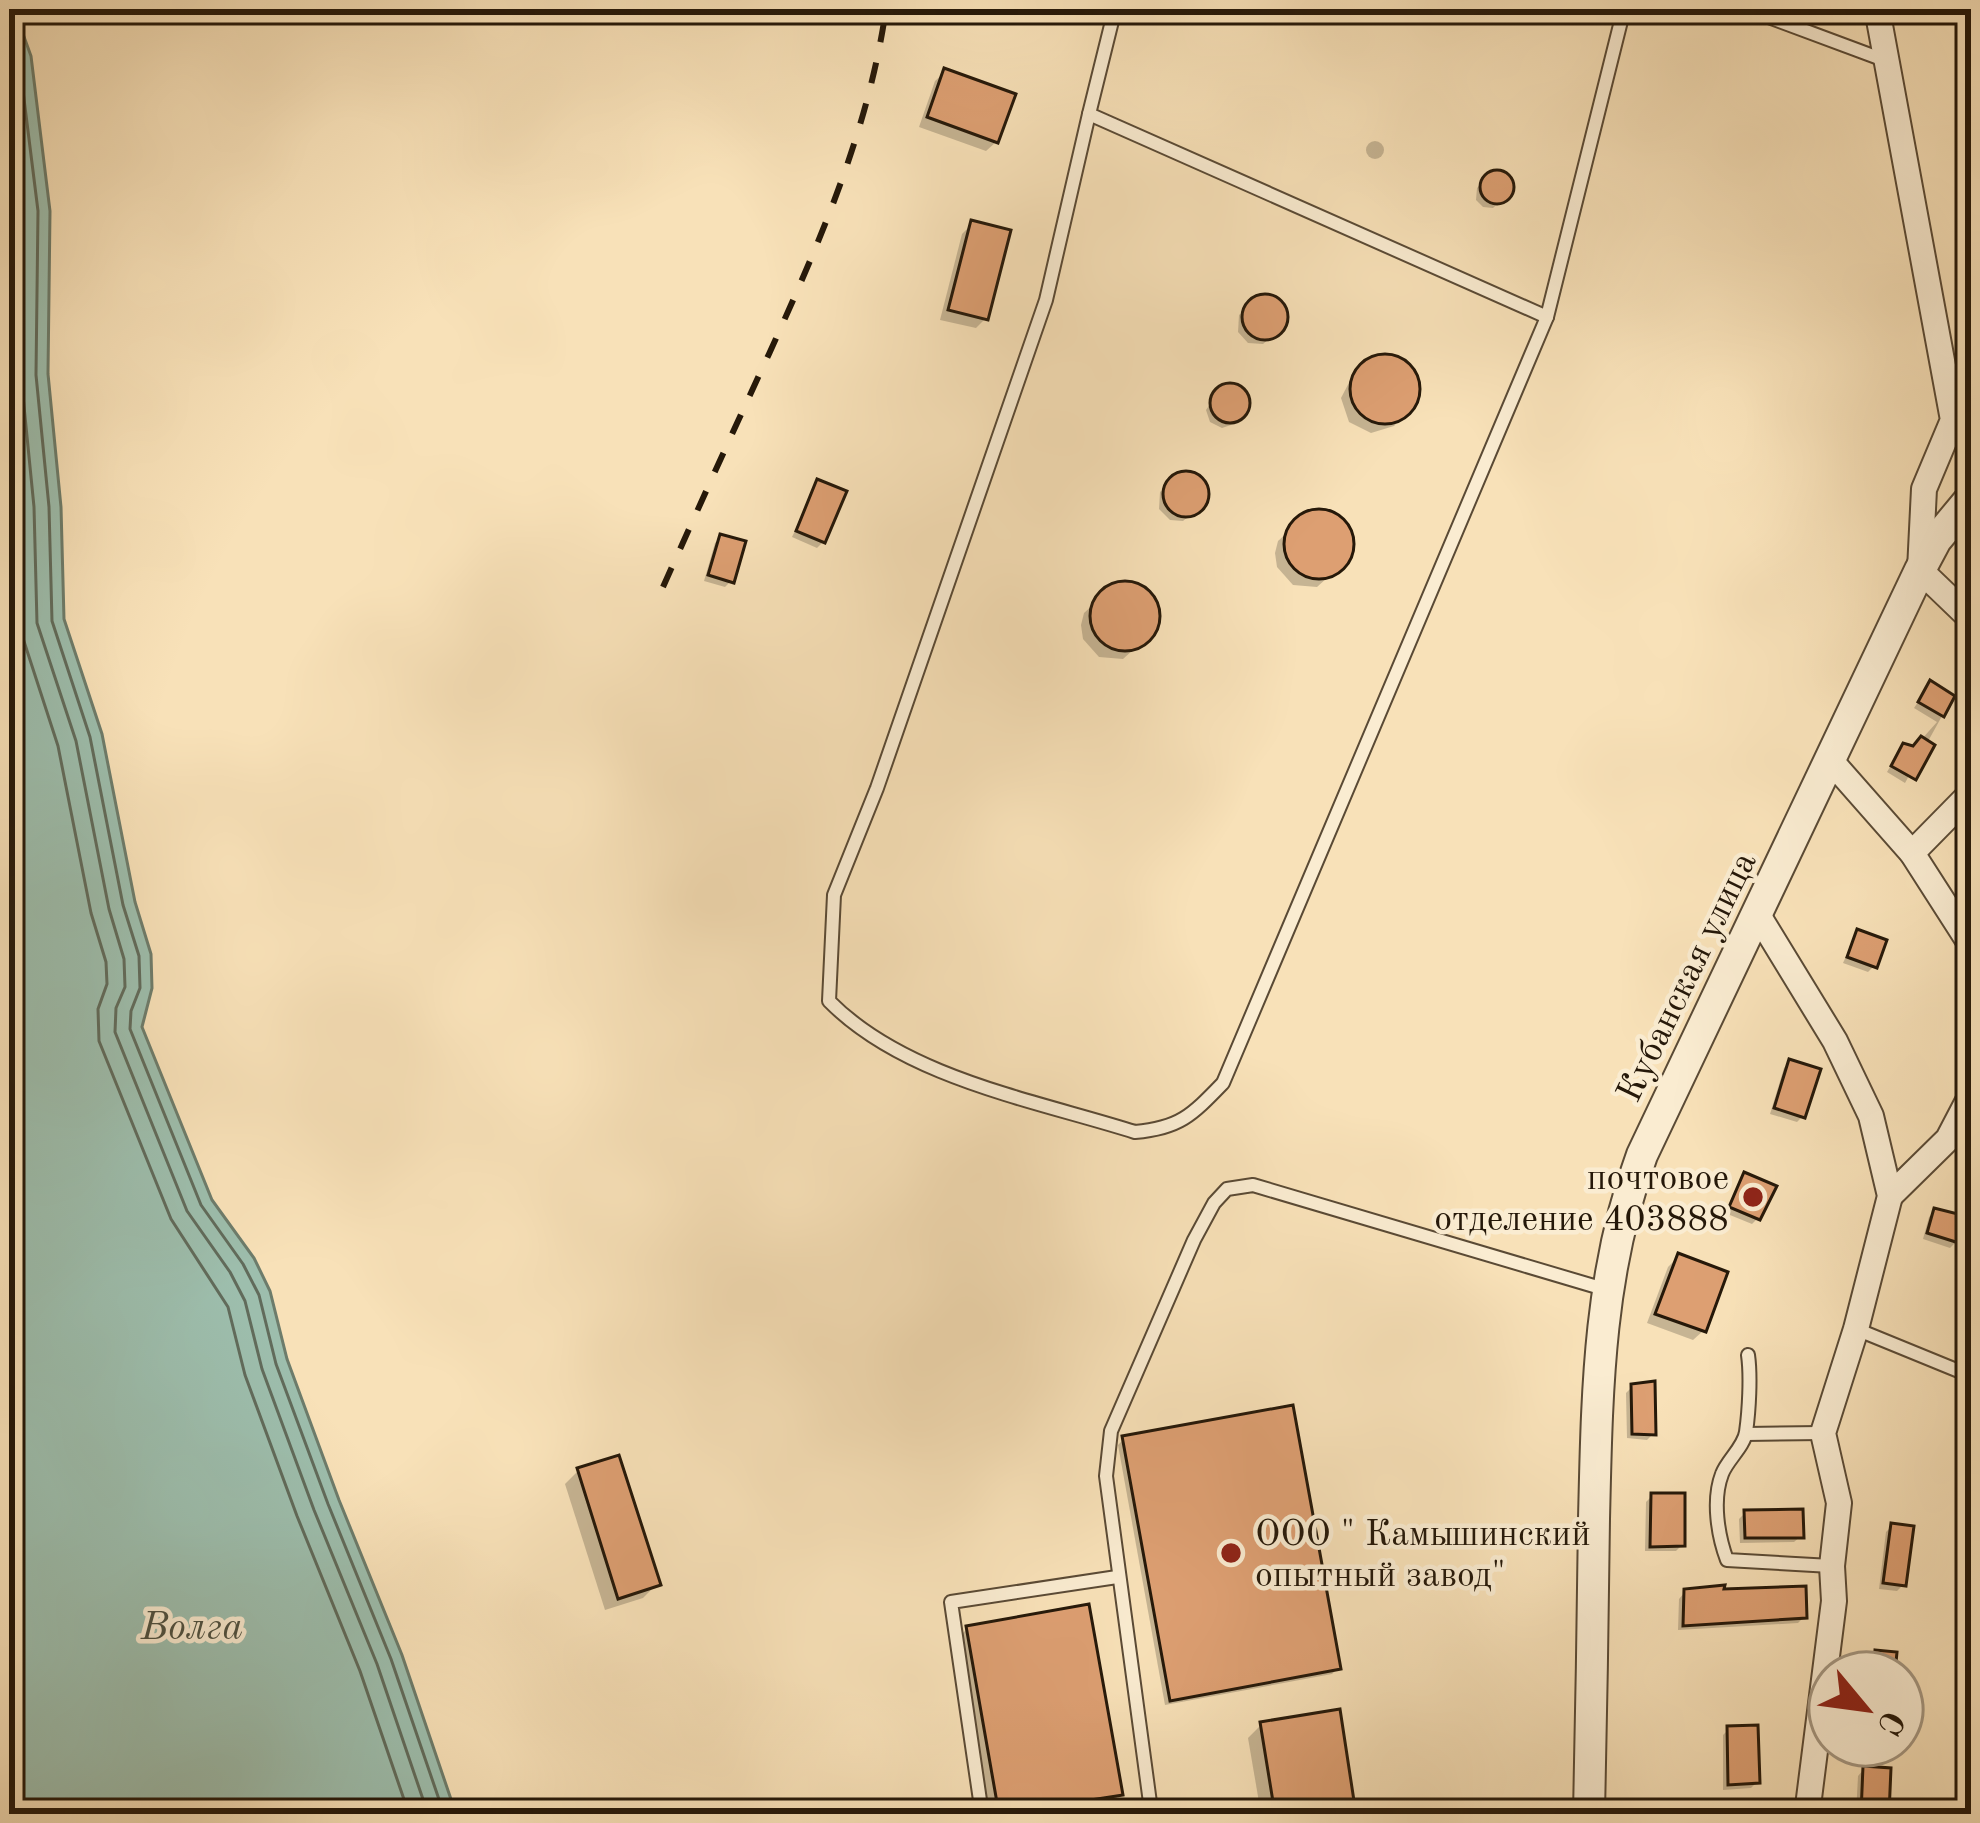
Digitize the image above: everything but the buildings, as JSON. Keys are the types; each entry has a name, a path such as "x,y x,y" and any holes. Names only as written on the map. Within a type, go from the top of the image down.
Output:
{"street":[{"path":"1877,9 1953,420 1971,441"},
{"path":"1953,420 1924,488 1920,571 1971,619"},
{"name":"Кубанская улица","path":"1589,1814 1597,1376 1605,1289 1623,1206 1642,1155 1920,571 1936,540 1971,498"},
{"path":"1831,761 1912,853 1971,945"},
{"path":"1912,853 1971,793"},
{"path":"1758,915 1835,1041 1871,1116 1890,1196 1823,1433 1839,1503 1832,1566 1834,1600 1807,1814"},
{"path":"1890,1196 1948,1139 1971,1095"}],"lane":[{"path":"1115,9 1046,300 877,788 834,895 829,1000 858,1030 927,1066 1135,1132 1169,1129 1196,1112 1223,1083 1547,317 1624,9"},
{"path":"1747,9 1884,60"},
{"path":"1089,114 1547,317"},
{"path":"1122,1814 1151,1810 1106,1476 1112,1431 1214,1203 1227,1189 1253,1185 1605,1289"},
{"path":"1856,1328 1971,1376"},
{"path":"1748,1354 1746,1434 1720,1476 1717,1535 1727,1560 1832,1566"},
{"path":"1746,1434 1823,1433"},
{"path":"982,1814 951,1602 1117,1577"}],"water":[{"name":"Волга","path":"9,9 14,9 31,56 50,211 48,374 61,507 64,619 102,734 135,902 151,954 152,988 142,1027 212,1200 254,1258 270,1291 287,1359 402,1655 456,1814 9,1814"}],"railway":[{"path":"663,587 824,228 855,142 886,9"}],"place":[{"name":"почтовое отделение 403888","path":"1753,1197"},
{"name":"ООО \" Камышинский опытный завод\"","path":"1231,1553"}]}
